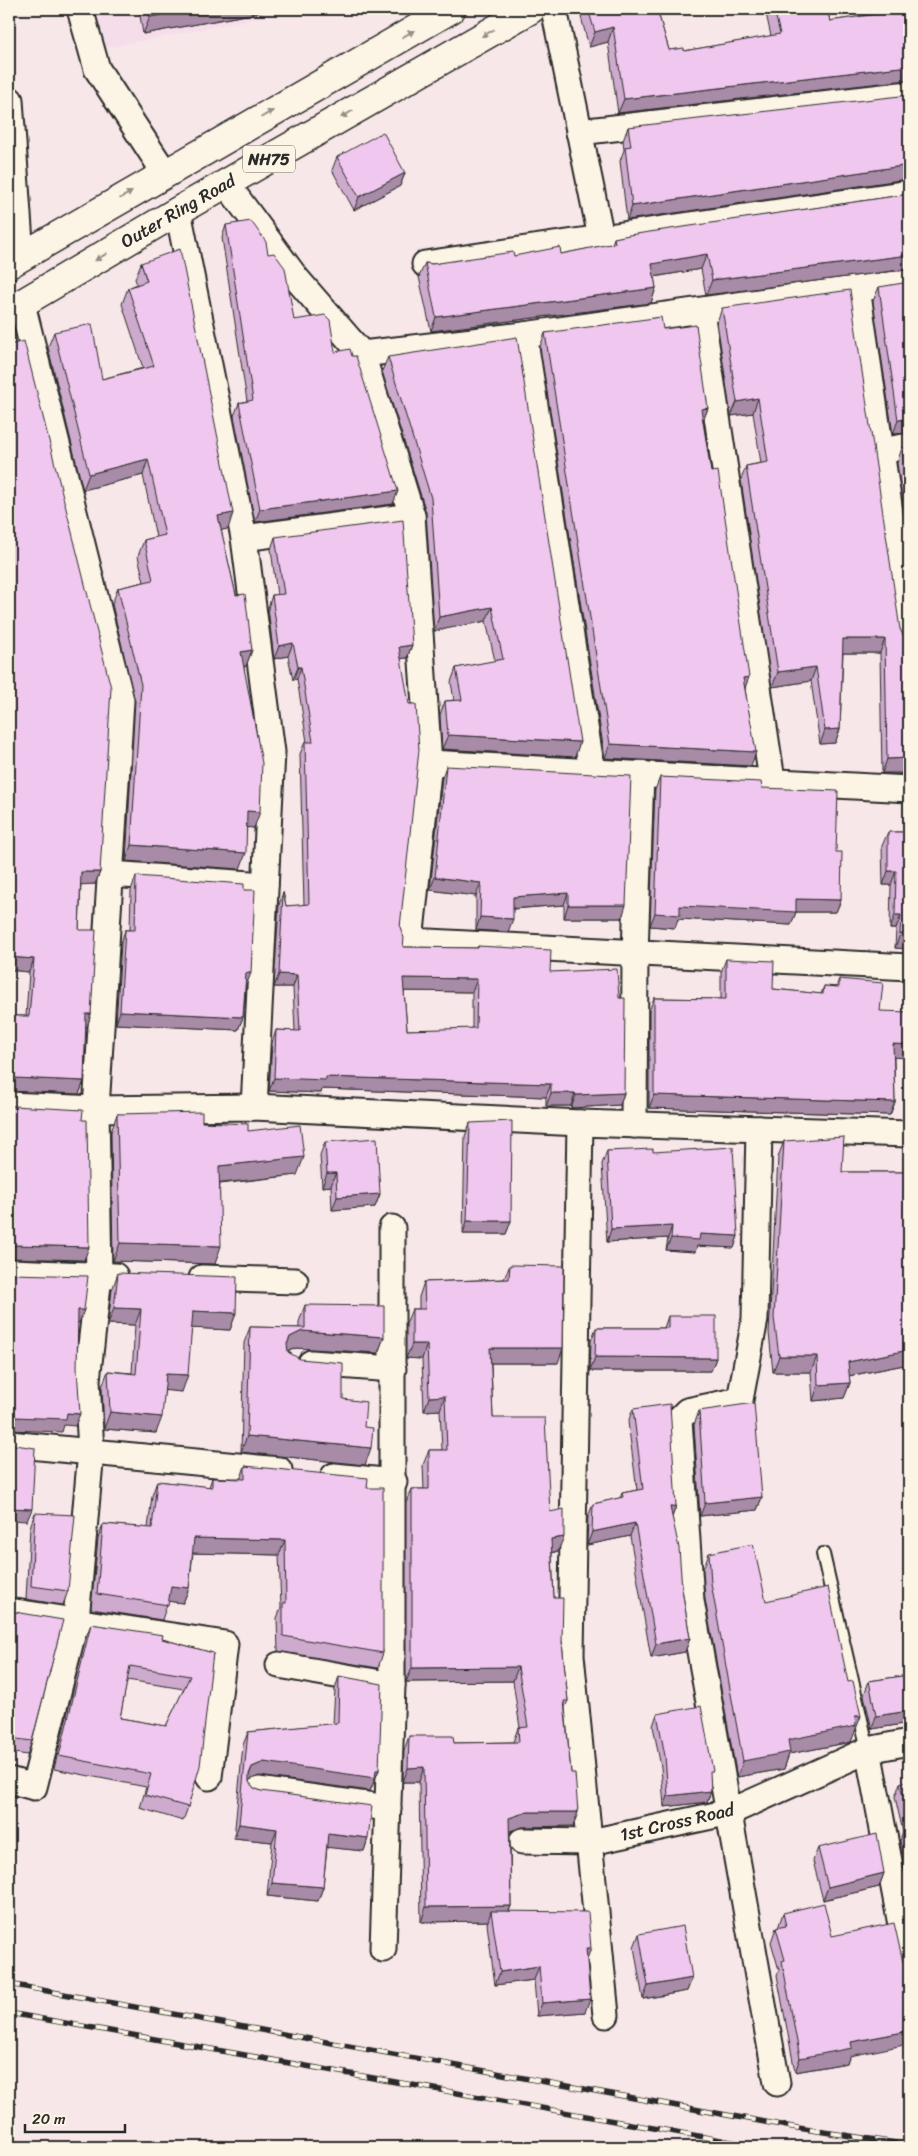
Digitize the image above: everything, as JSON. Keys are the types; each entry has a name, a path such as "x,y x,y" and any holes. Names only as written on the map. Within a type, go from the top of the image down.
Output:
{"highway":[{"name":"NH75","path":"15,261 451,9"},
{"name":"Outer Ring Road","path":"15,307 226,183 531,9"}],"street":[{"path":"80,9 97,69 165,173"},
{"path":"554,9 601,237"},
{"path":"579,132 909,94"},
{"path":"10,100 15,261"},
{"path":"226,183 296,278 362,354 412,516 429,763 410,941 635,954 909,966"},
{"path":"425,264 909,193"},
{"path":"178,211 244,538 272,752 254,1107"},
{"path":"362,354 524,335 856,288 909,284"},
{"path":"856,288 906,602 909,641"},
{"path":"9,1780 34,1787 76,1620 91,1452 87,1380 99,1276 96,1108 120,700 15,307"},
{"path":"701,311 772,780"},
{"path":"524,335 592,771"},
{"path":"881,451 909,446"},
{"path":"244,538 412,516"},
{"path":"429,763 772,780 909,789"},
{"path":"634,1125 635,954 641,773"},
{"path":"110,874 265,885"},
{"path":"9,1105 96,1108 254,1107 580,1124 909,1134"},
{"path":"580,1124 571,1655 591,1842 606,2015"},
{"path":"759,1129 755,1319 740,1400 687,1411 679,1419 691,1601 777,2083"},
{"path":"383,1948 392,1685 394,1482 392,1228"},
{"path":"9,1272 138,1277"},
{"path":"178,1278 295,1281"},
{"path":"295,1362 393,1369"},
{"path":"9,1444 394,1482"},
{"path":"9,1610 225,1644 209,1776"},
{"path":"279,1665 392,1685"},
{"name":"1st Cross Road","path":"522,1841 591,1842 730,1812 868,1750 909,1742"},
{"path":"868,1750 909,1967"},
{"path":"258,1790 388,1808"}],"lane":[{"path":"823,1554 868,1750"}],"shaded area":[{"path":"87,9 303,9 97,50"}],"building":[{"path":"148,9 193,9 150,17"},
{"path":"588,9 657,9 669,50 684,48 684,51 780,34 774,9 827,9 830,21 909,9 909,66 624,99 613,27 595,32"},
{"path":"909,95 909,165 632,206 625,147 631,146 628,127"},
{"path":"383,132 405,173 359,197 337,157"},
{"path":"909,194 909,255 712,280 707,254 652,264 656,288 436,317 425,263 432,264 513,252 514,256 560,247 561,254 615,243 614,238 629,235"},
{"path":"251,221 266,242 268,254 274,253 285,268 294,320 325,315 330,320 335,352 350,349 352,356 356,356 398,491 260,509 239,403 253,400 226,225"},
{"path":"180,249 233,513 218,516 236,595 245,594 252,650 241,652 262,763 260,812 247,811 246,853 131,845 141,685 118,588 153,580 144,540 165,535 148,459 89,474 54,332 92,324 102,379 154,366 128,288 147,281 141,263"},
{"path":"909,282 909,419 898,420 879,287"},
{"path":"850,290 900,629 909,640 909,758 887,759 885,639 843,639 840,729 825,730 816,667 778,672 746,466 768,462 758,398 737,402 722,308"},
{"path":"661,317 663,329 696,325 708,408 701,409 711,472 718,471 749,677 743,678 756,752 610,744 545,333"},
{"path":"517,337 580,742 448,735 445,701 462,700 456,668 503,659 492,607 439,617 431,498 388,357"},
{"path":"24,341 111,688 100,872 81,872 79,930 96,930 91,1014 86,1014 84,1081 14,1078 9,1080 9,1016 29,1016 34,959 9,957 9,345"},
{"path":"909,447 909,494 902,448"},
{"path":"403,520 412,645 399,647 409,704 416,704 419,750 400,927 404,938 403,947 478,948 478,946 551,950 550,972 617,969 619,998 625,998 624,1093 576,1095 575,1093 551,1093 551,1084 326,1077 326,1080 274,1078 276,1030 300,1031 297,975 279,974 283,892 286,906 309,904 305,742 313,742 301,667 298,667 293,643 279,646 272,595 284,594 275,537","holes":["403,978 477,979 476,1028 407,1030"]},
{"path":"446,766 631,776 626,905 568,905 568,893 513,897 513,919 480,917 481,883 435,877"},
{"path":"660,777 761,782 762,788 838,791 836,852 842,852 841,900 796,899 796,912 680,906 680,915 655,913"},
{"path":"888,832 909,832 909,934 900,934 901,915 895,915 896,871 888,871"},
{"path":"136,876 244,884 244,890 255,890 251,973 246,973 243,1017 120,1011 125,930 135,930"},
{"path":"726,959 774,961 773,989 823,994 824,986 839,987 839,979 883,983 880,1011 909,1012 909,1045 893,1044 895,1102 654,1095 654,998 726,999"},
{"path":"9,1104 13,1106 83,1110 82,1120 87,1120 89,1247 9,1246"},
{"path":"202,1112 202,1122 248,1124 248,1131 300,1125 304,1157 219,1166 221,1246 120,1243 117,1114"},
{"path":"512,1121 511,1221 467,1221 470,1123"},
{"path":"844,1137 842,1172 909,1172 909,1350 848,1362 850,1383 818,1385 817,1356 779,1356 774,1318 784,1141"},
{"path":"377,1138 380,1194 337,1197 336,1173 327,1173 325,1142"},
{"path":"733,1147 738,1236 700,1234 699,1240 671,1238 672,1226 611,1229 607,1151 653,1149 653,1152"},
{"path":"510,1265 564,1266 563,1348 490,1348 493,1418 545,1418 550,1512 564,1509 564,1537 551,1539 554,1598 563,1598 562,1642 568,1701 564,1701 571,1773 575,1773 578,1812 527,1812 509,1818 511,1906 426,1907 424,1767 408,1768 409,1736 453,1736 454,1743 519,1742 518,1728 528,1727 518,1667 412,1668 412,1489 429,1489 429,1450 447,1450 445,1396 429,1397 427,1344 412,1344 412,1309 425,1309 424,1282 509,1279"},
{"path":"9,1272 13,1274 88,1276 84,1310 78,1310 77,1368 80,1414 67,1413 66,1419 9,1418"},
{"path":"118,1273 237,1277 236,1313 193,1311 188,1375 166,1374 162,1417 110,1412 108,1371 136,1374 141,1309 114,1308"},
{"path":"305,1305 384,1306 384,1337 302,1331 290,1337 287,1344 288,1352 300,1359 343,1363 343,1399 366,1402 364,1427 373,1428 371,1448 247,1436 250,1327 305,1328"},
{"path":"668,1316 716,1316 716,1358 595,1357 596,1328 668,1328"},
{"path":"754,1403 762,1497 705,1503 699,1411"},
{"path":"670,1404 676,1506 670,1507 679,1548 682,1589 690,1638 656,1644 635,1523 592,1532 593,1504 623,1497 622,1493 643,1489 633,1409"},
{"path":"9,1444 35,1448 32,1509 9,1508"},
{"path":"245,1466 368,1478 367,1488 383,1488 383,1653 283,1636 283,1603 286,1603 285,1540 194,1538 189,1588 171,1586 168,1605 97,1594 103,1524 152,1528 157,1481 212,1487 212,1478 245,1479"},
{"path":"35,1513 75,1515 68,1591 31,1586"},
{"path":"753,1544 766,1601 828,1587 848,1682 853,1681 861,1716 855,1716 856,1726 788,1740 790,1752 743,1761 711,1583 709,1553"},
{"path":"9,1611 63,1620 32,1741 9,1738"},
{"path":"91,1624 163,1635 162,1639 213,1653 200,1766 188,1807 145,1795 151,1774 59,1756","holes":["130,1666 190,1676 166,1726 120,1718"]},
{"path":"909,1675 909,1711 876,1716 869,1681"},
{"path":"339,1676 382,1684 379,1770 376,1770 375,1778 264,1762 252,1767 249,1774 249,1782 254,1788 261,1791 372,1806 368,1838 328,1833 323,1887 272,1883 277,1829 239,1824 248,1732 338,1723"},
{"path":"701,1706 713,1771 710,1771 711,1791 668,1796 665,1756 657,1714"},
{"path":"909,1781 909,1823 900,1783"},
{"path":"909,1826 909,1846 905,1827"},
{"path":"877,1834 884,1873 828,1887 818,1848"},
{"path":"824,1903 832,1936 894,1923 903,1962 909,1966 909,2031 851,2042 852,2048 800,2058 782,1961 785,1960 776,1928 786,1926 783,1913"},
{"path":"491,1911 588,1912 591,1948 586,1948 590,1999 542,2003 539,1966 500,1972"},
{"path":"683,1926 692,1978 648,1986 639,1934"}],"railway":[{"path":"9,1984 798,2128 909,2145"},
{"path":"9,2013 760,2147"}]}
